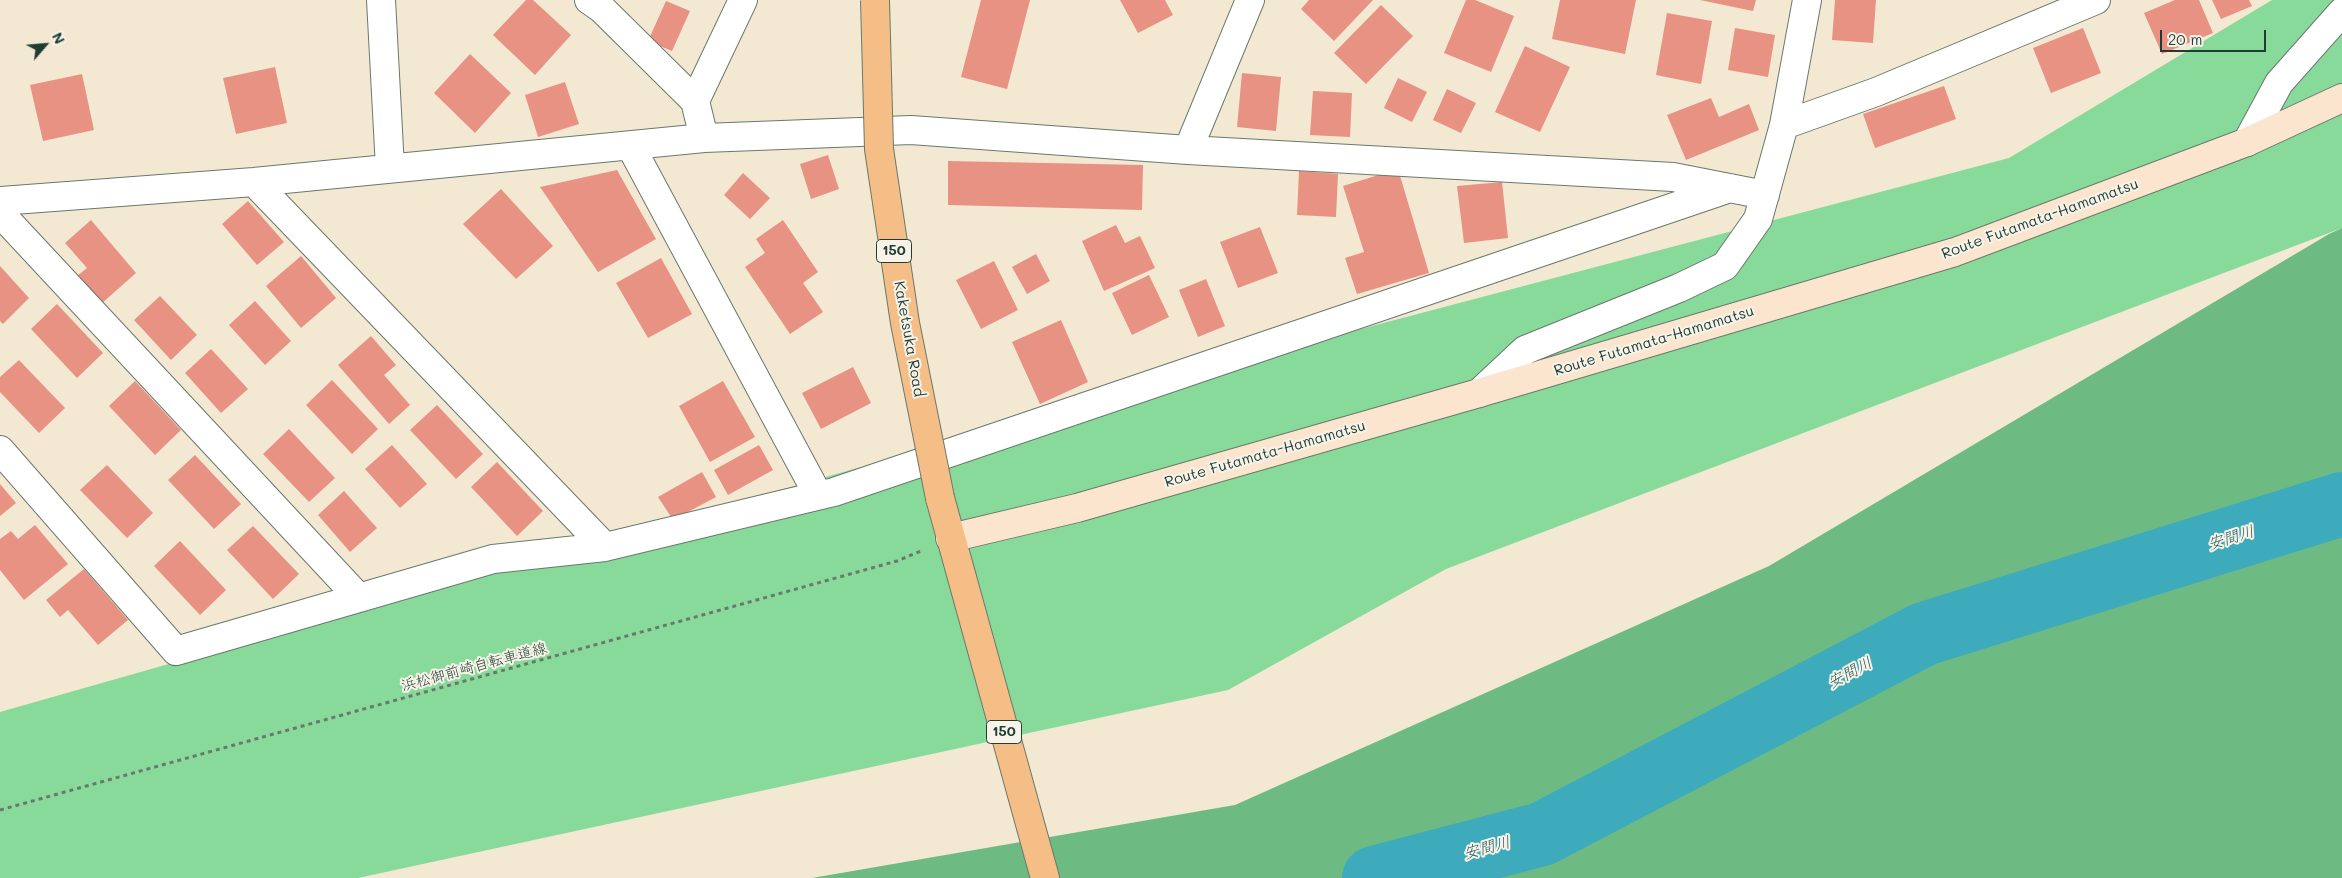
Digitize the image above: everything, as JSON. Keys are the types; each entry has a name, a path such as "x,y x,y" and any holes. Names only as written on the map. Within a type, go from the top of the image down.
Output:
{"highway":[{"name":"Kaketsuka Road","path":"875,0 879,149 905,323 940,498 962,586 1045,878"}],"main road":[{"name":"Route Futamata-Hamamatsu","path":"950,538 1077,508 1479,393 1955,252 2247,142 2342,98"}],"street":[{"path":"381,0 390,168"},
{"path":"589,0 602,9 695,101 704,138"},
{"path":"695,101 743,0"},
{"path":"1188,150 1250,0"},
{"path":"1479,393 1526,350 1679,288 1726,266 1758,219 1784,125 1807,0"},
{"path":"1784,125 1876,92 2096,0"},
{"path":"2247,142 2279,83 2342,12"},
{"path":"0,201 254,182 704,138 911,130 1188,150 1673,177 1765,195"},
{"path":"630,145 818,495"},
{"path":"254,182 605,547"},
{"path":"0,450 176,650 493,560 605,547 818,495 1013,432 1730,188"},
{"path":"0,213 359,598"}],"path":[{"name":"浜松御前崎自転車道線","path":"0,810 897,561 950,538"}],"green space":[{"path":"2272,0 2342,0 2342,228 1446,569 1228,690 358,878 0,878 0,712 1156,383 2009,158"},
{"path":"2342,228 2342,878 812,878 1235,805 1769,566"}],"building":[{"path":"526,0 533,0 571,35 535,75 493,35"},
{"path":"981,0 1030,0 1007,89 961,77"},
{"path":"1120,0 1165,0 1173,15 1138,33"},
{"path":"1309,0 1373,0 1334,41 1301,9"},
{"path":"1466,0 1475,0 1514,16 1491,72 1444,53"},
{"path":"1560,0 1636,0 1625,54 1552,39"},
{"path":"1700,0 1756,0 1753,11"},
{"path":"1835,0 1876,0 1873,43 1832,40"},
{"path":"2175,0 2199,0 2213,33 2162,54 2144,13"},
{"path":"2212,0 2249,0 2252,6 2221,19"},
{"path":"666,1 690,11 672,51 648,41"},
{"path":"1381,5 1413,36 1366,84 1334,53"},
{"path":"1667,13 1712,21 1701,84 1656,75"},
{"path":"1735,28 1775,35 1768,77 1728,70"},
{"path":"2083,28 2101,73 2051,93 2033,48"},
{"path":"1525,46 1570,67 1540,132 1495,112"},
{"path":"470,54 511,93 475,133 434,93"},
{"path":"275,67 287,123 236,134 223,78"},
{"path":"1242,73 1281,77 1276,131 1237,127"},
{"path":"82,74 94,130 43,141 30,85"},
{"path":"1398,78 1427,92 1412,122 1384,108"},
{"path":"565,82 579,124 538,137 525,95"},
{"path":"1944,86 1956,119 1875,148 1863,114"},
{"path":"1447,89 1476,103 1461,133 1433,120"},
{"path":"1313,91 1352,93 1350,137 1310,135"},
{"path":"1711,98 1719,117 1749,104 1759,130 1686,160 1667,115"},
{"path":"828,155 839,189 811,199 800,164"},
{"path":"948,161 1143,165 1142,210 948,205"},
{"path":"1398,169 1429,273 1357,294 1345,258 1364,252 1343,186"},
{"path":"617,170 656,239 598,272 540,187"},
{"path":"1299,171 1338,174 1336,217 1297,215"},
{"path":"743,173 770,198 750,219 724,195"},
{"path":"1502,182 1508,238 1464,243 1457,186"},
{"path":"501,189 553,246 516,279 463,224"},
{"path":"248,201 284,242 257,265 222,224"},
{"path":"91,220 136,273 101,304 77,276 87,268 65,243"},
{"path":"783,220 818,272 803,283 823,312 790,334 745,267 765,253 756,239"},
{"path":"1116,225 1125,243 1140,236 1155,268 1104,291 1082,241"},
{"path":"1260,227 1278,273 1238,288 1220,242"},
{"path":"1036,254 1050,281 1027,294 1012,267"},
{"path":"301,256 336,298 301,328 266,286"},
{"path":"661,258 692,314 648,338 616,283"},
{"path":"994,261 1018,310 981,329 956,280"},
{"path":"0,266 29,298 3,324 0,321"},
{"path":"1149,275 1169,317 1132,335 1112,293"},
{"path":"1206,279 1225,326 1198,337 1179,290"},
{"path":"160,296 197,335 171,360 134,320"},
{"path":"255,301 291,341 265,365 229,325"},
{"path":"57,304 103,353 77,378 31,329"},
{"path":"1061,320 1088,382 1040,404 1012,342"},
{"path":"371,336 396,365 384,375 410,405 389,424 338,365"},
{"path":"211,349 248,389 221,413 185,373"},
{"path":"19,360 65,408 39,433 0,392 0,377"},
{"path":"853,367 871,403 821,429 802,393"},
{"path":"332,380 378,429 352,454 306,405"},
{"path":"135,381 181,430 155,455 109,406"},
{"path":"723,381 755,437 710,462 679,406"},
{"path":"437,405 483,454 456,479 410,430"},
{"path":"289,429 335,478 309,502 263,454"},
{"path":"392,445 427,484 400,508 365,469"},
{"path":"759,445 773,470 728,495 714,470"},
{"path":"195,455 241,504 214,529 168,480"},
{"path":"497,462 543,511 517,536 471,487"},
{"path":"107,465 153,513 127,538 80,490"},
{"path":"702,472 716,497 673,520 658,497"},
{"path":"0,484 16,503 0,516"},
{"path":"344,491 377,528 350,552 318,515"},
{"path":"35,525 68,564 24,600 0,570 0,539 11,531 18,539"},
{"path":"253,526 299,574 273,599 227,550"},
{"path":"180,541 226,590 200,615 154,566"},
{"path":"84,569 128,620 98,645 68,610 60,617 46,600"}],"waterway":[{"name":"安間川","path":"1374,878 1542,834 1924,634 2342,504"}]}
